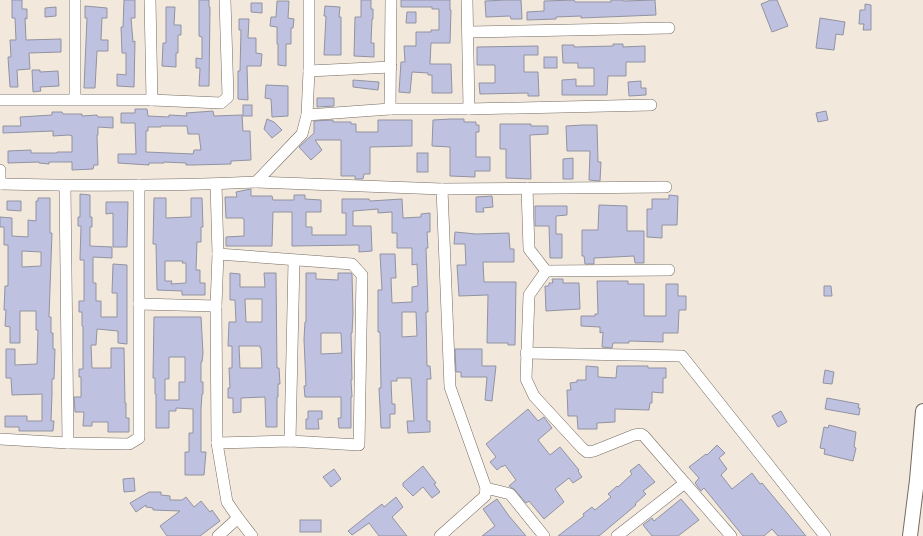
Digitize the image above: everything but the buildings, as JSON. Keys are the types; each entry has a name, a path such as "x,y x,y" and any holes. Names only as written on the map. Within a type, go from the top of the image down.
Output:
{"main road":[{"path":"910,536 923,411"}],"street":[{"path":"75,0 75,99"},
{"path":"150,0 152,100"},
{"path":"0,100 152,100 221,103 228,97 225,0"},
{"path":"256,182 302,134 307,115 309,71 309,0"},
{"path":"390,109 391,0"},
{"path":"467,0 469,109"},
{"path":"468,32 669,28"},
{"path":"309,71 391,67"},
{"path":"307,115 390,109 469,109 651,105"},
{"path":"0,170 0,184 65,186 256,182 442,189 666,187"},
{"path":"216,184 218,254 216,306 217,443 227,502 252,536"},
{"path":"0,438 68,443 129,444 138,438 139,185"},
{"path":"65,186 68,443"},
{"path":"527,188 529,249 546,271"},
{"path":"441,536 485,496 486,488 450,387 442,189"},
{"path":"217,443 290,441 359,445 362,275 352,264 294,261 218,254"},
{"path":"290,441 294,261"},
{"path":"546,271 669,270"},
{"path":"546,271 529,295 526,379 534,396 584,451 594,451 634,435 641,434 731,536"},
{"path":"139,304 216,306"},
{"path":"526,353 682,356 825,536"},
{"path":"617,536 629,532 685,484"},
{"path":"486,488 510,494 544,536"},
{"path":"218,536 238,518"}]}
